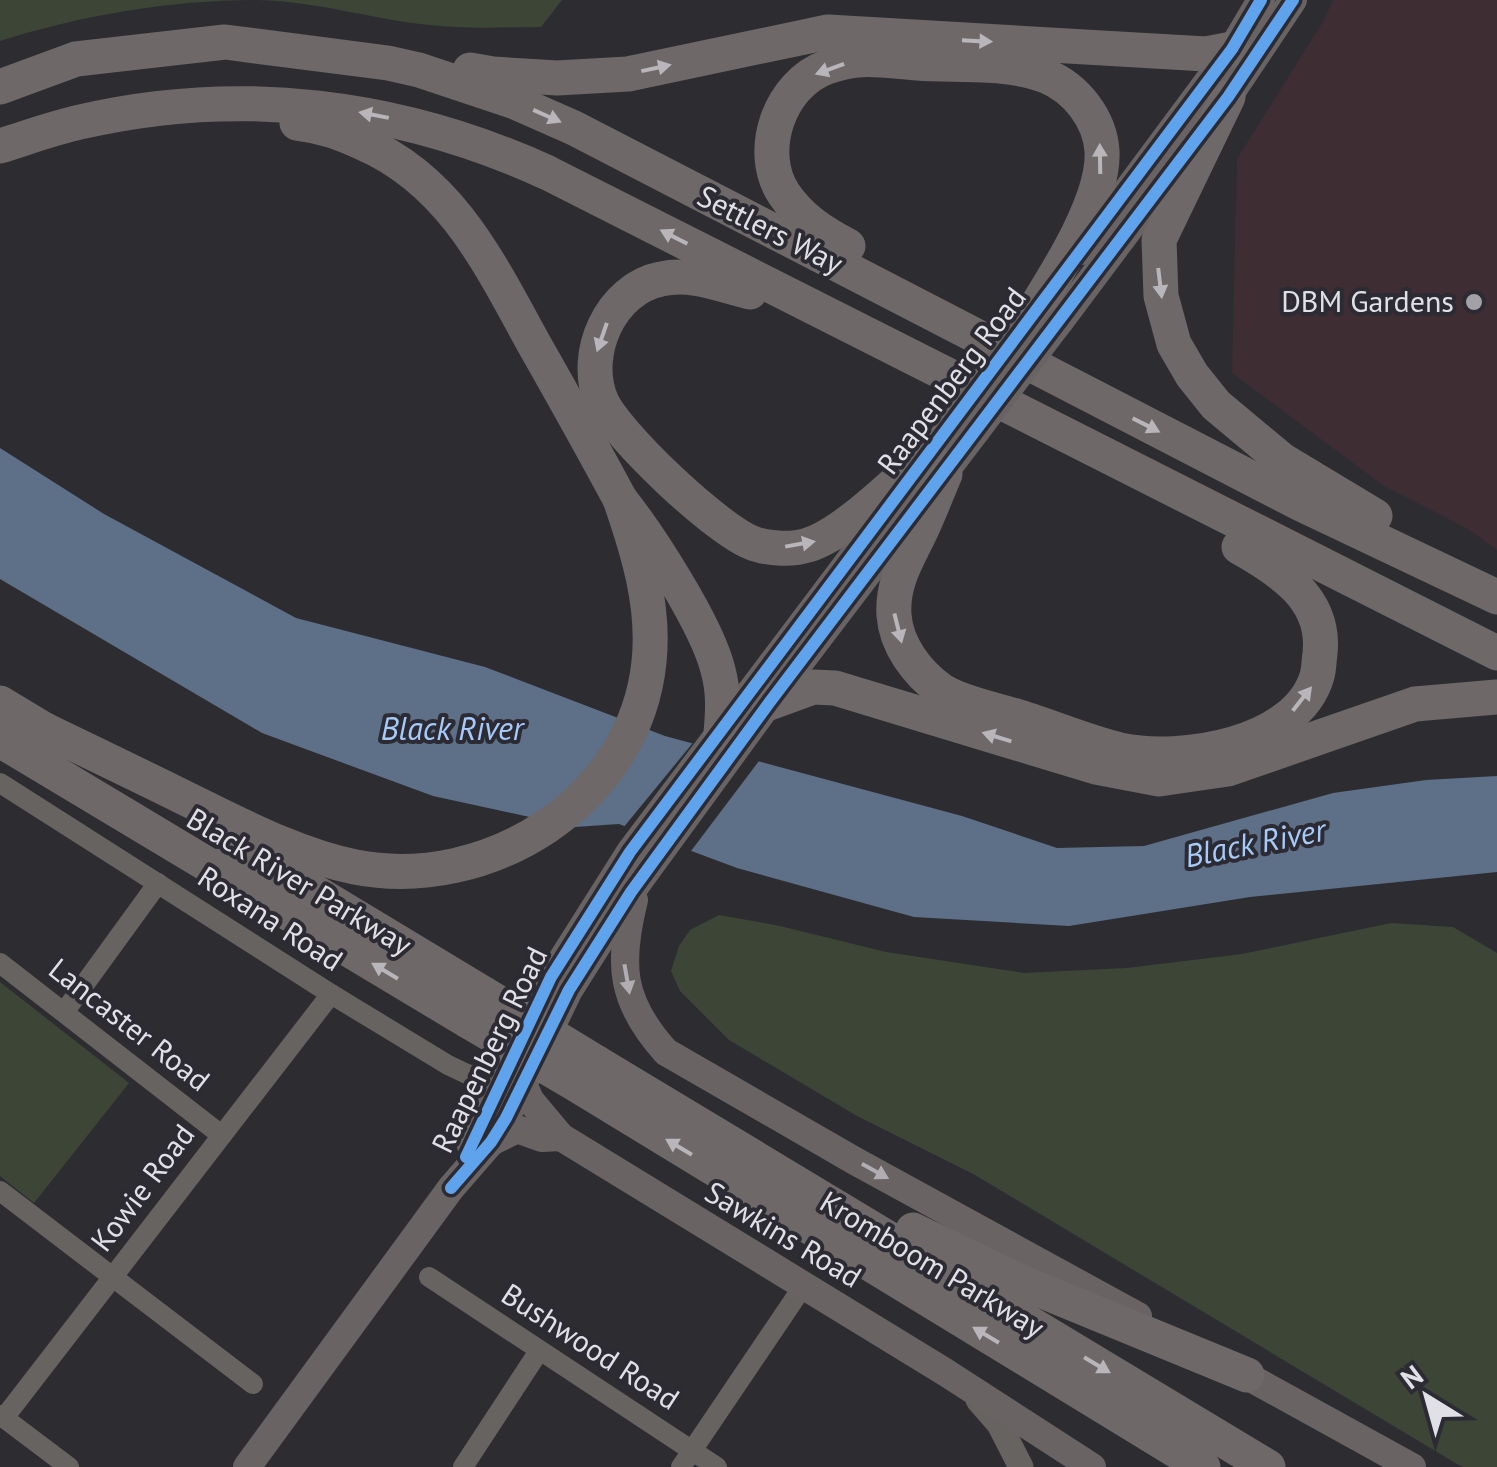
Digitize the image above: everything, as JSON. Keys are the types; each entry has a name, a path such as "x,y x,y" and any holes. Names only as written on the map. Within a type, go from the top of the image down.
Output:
{"highway":[{"path":"388,63 400,55 493,74 557,78 628,74 828,32 1202,54 1232,49"},
{"name":"Settlers Way","path":"0,87 76,59 225,42 388,63 468,84 574,128 1301,504 1497,596"},
{"path":"0,67 16,62 76,59"},
{"path":"1039,317 1100,187 1102,149 1096,125 1083,103 1046,76 1014,69 936,64 858,60 823,68 797,86 781,110 770,147 781,191 809,224 996,330 1090,397"},
{"path":"1228,97 1160,240 1160,296 1174,344 1192,375 1216,404 1282,460 1432,547 1497,596"},
{"name":"Settlers Way","path":"0,146 79,122 190,106 271,103 334,108 455,136 548,173 1497,654"},
{"path":"190,106 252,119 323,126 394,157 425,180 453,209 482,249 620,499 642,526 712,649 724,699 725,739"},
{"path":"824,312 714,280 660,279 630,293 601,328 593,368 601,400 620,429 715,522 753,544 806,546 937,464"},
{"path":"937,464 918,537 900,570 893,611 902,645 915,666 943,692 1120,750 1174,756 1217,748 1265,732 1299,708 1317,678 1322,638 1308,598 1275,567 1108,476 1050,425"},
{"path":"45,730 272,841 356,867 431,870 490,858 527,840 574,807 622,744 643,691 649,660 648,599 620,499"},
{"path":"769,703 813,688 835,688 1096,767 1159,779 1228,768 1415,704 1497,697"},
{"name":"Black River Parkway","path":"0,703 476,1008 589,1076"},
{"name":"Black River Parkway","path":"4,744 476,1008"},
{"name":"Kromboom Parkway","path":"589,1076 714,1133 1268,1467"},
{"name":"Kromboom Parkway","path":"589,1076 1069,1386 1202,1467"},
{"path":"714,1133 1023,1283 1247,1376"},
{"path":"1069,1386 1183,1467"}],"main road":[{"name":"Raapenberg Road","path":"246,1467 451,1188 491,1142 569,946 651,844 725,739 961,432 1232,49 1261,0"},
{"name":"Raapenberg Road","path":"1039,317 1228,97 1293,0"},
{"name":"Raapenberg Road","path":"725,739 769,703 937,464"},
{"name":"Raapenberg Road","path":"451,1188 588,956 638,884 651,844"},
{"path":"638,884 625,940 625,982 633,1007 666,1052 1402,1461"},
{"name":"Sawkins Road","path":"518,1072 530,1100 560,1137 945,1372"},
{"path":"491,1142 517,1130 542,1138 560,1137"},
{"path":"945,1372 1092,1467"}],"street":[{"name":"Roxana Road","path":"0,783 448,1065 469,1075 518,1072"},
{"path":"64,1011 158,884"},
{"name":"Lancaster Road","path":"0,963 220,1134"},
{"name":"Kowie Road","path":"2,1416 112,1280 220,1134 331,994"},
{"path":"0,1191 252,1384"},
{"name":"Bushwood Road","path":"430,1277 686,1459 717,1467"},
{"path":"686,1459 804,1285"},
{"path":"463,1467 539,1351"},
{"name":"Sawkins Road","path":"945,1372 1000,1424 1021,1467"},
{"path":"2,1416 69,1467"}],"shaded area":[{"path":"1333,0 1497,0 1497,550 1468,529 1384,486 1232,373 1237,159"}],"green space":[{"path":"0,0 258,0 127,11 0,41"},
{"path":"258,0 562,0 541,27 478,28 418,24"},
{"path":"719,915 886,952 1024,973 1127,968 1242,954 1391,923 1453,927 1497,953 1497,1467 1457,1464 975,1175 857,1116 729,1040 680,991 671,971 679,946 690,930"},
{"path":"0,982 129,1083 34,1203 0,1176"}],"water":[{"name":"Black River","path":"0,448 104,514 296,618 485,667 665,736 962,816 1057,848 1144,846 1333,793 1426,780 1497,776 1497,872 1250,897 1069,926 914,917 737,868 619,824 575,827 433,796 262,733 0,579"}],"pier":[{"path":"696,739 762,757 688,855 623,828"}],"cycle path":[{"path":"466,1157 551,977 630,852 1232,49 1261,0"},
{"path":"451,1188 491,1142 506,1118 569,990 631,892 769,703 1228,97 1293,0"}],"place":[{"name":"DBM Gardens","path":"1474,302"}]}
